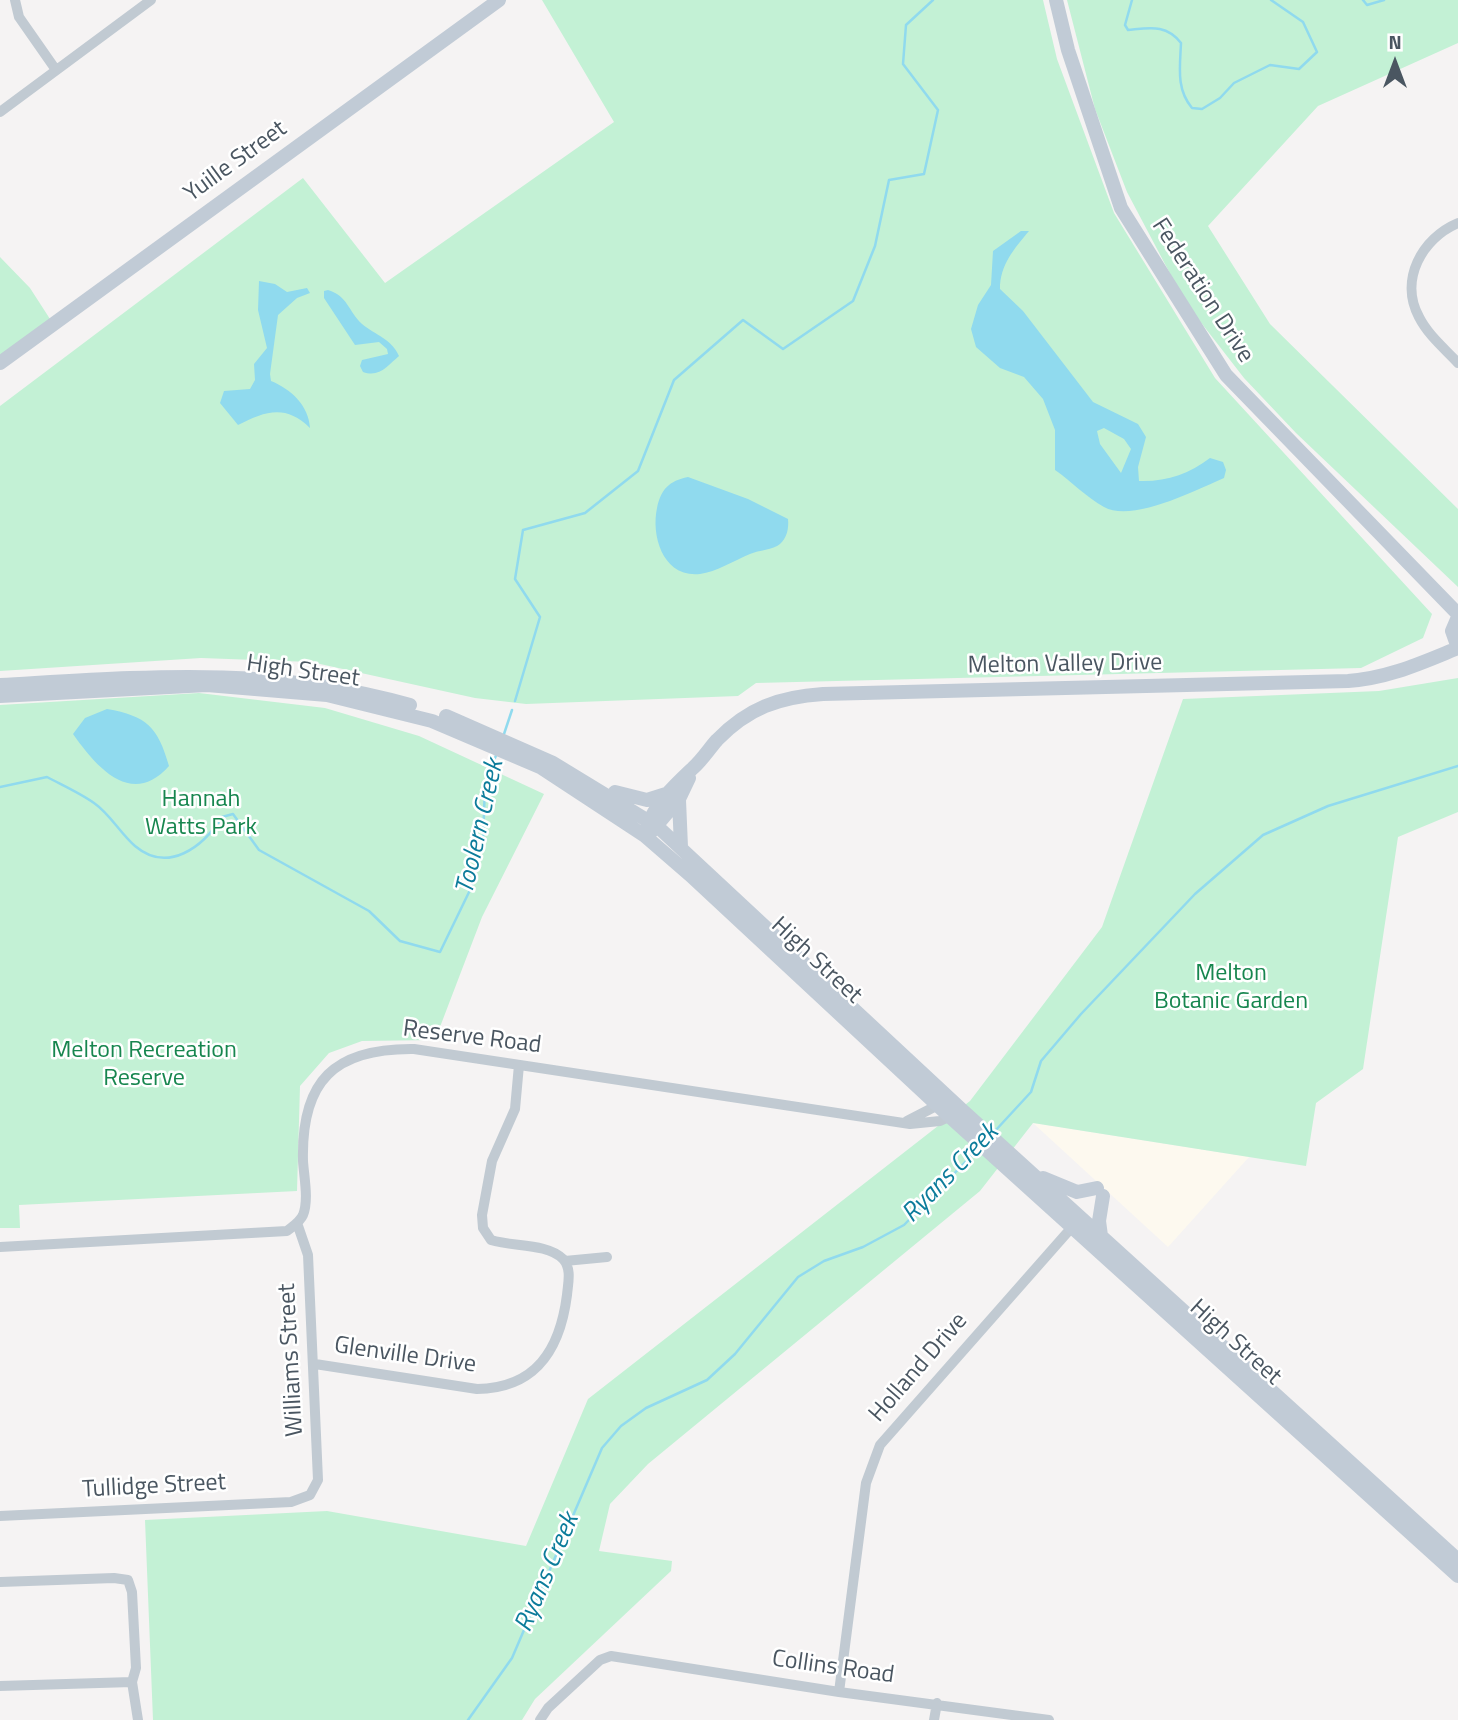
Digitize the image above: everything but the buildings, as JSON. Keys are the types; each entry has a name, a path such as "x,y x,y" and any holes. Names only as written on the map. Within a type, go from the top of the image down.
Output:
{"main road":[{"name":"Yuille Street","path":"0,363 499,0"},
{"name":"Federation Drive","path":"1056,0 1068,50 1121,208 1226,375 1458,615"},
{"path":"1458,615 1452,631 1458,648"},
{"name":"Melton Valley Drive","path":"645,836 694,767 732,725 751,711 797,696 1348,681 1399,672 1458,648"},
{"name":"High Street","path":"0,685 186,675 274,679 384,697 566,770 654,824 681,847 944,1102"},
{"name":"High Street","path":"0,696 168,686 241,686 327,695 485,736"},
{"name":"High Street","path":"507,746 597,802 645,836 1077,1222 1458,1576"},
{"path":"566,770 633,798 652,800 673,796 681,847"},
{"name":"High Street","path":"985,1139 1032,1173 1077,1222 1101,1236 1458,1560"},
{"path":"1032,1173 1077,1192 1100,1192 1101,1236"}],"street":[{"path":"15,0 19,17 56,70"},
{"path":"0,112 150,0"},
{"path":"1458,223 1428,243 1421,253 1412,279 1417,314 1424,326 1458,363"},
{"name":"Reserve Road","path":"297,1223 305,1204 305,1117 312,1096 336,1067 371,1051 414,1049 903,1122 936,1122 956,1113"},
{"path":"519,1065 515,1109 492,1161 482,1215 483,1228 491,1240 552,1251 565,1261 607,1257"},
{"path":"903,1122 944,1102"},
{"name":"Holland Drive","path":"839,1692 866,1483 880,1445 1077,1222"},
{"path":"0,1247 271,1233 287,1231 297,1223"},
{"name":"Williams Street","path":"297,1223 308,1255 315,1364 318,1480 310,1495"},
{"name":"Glenville Drive","path":"315,1364 477,1389 500,1388 524,1378 540,1365 555,1343 565,1310 569,1274 565,1261"},
{"name":"Tullidge Street","path":"0,1516 291,1502 310,1495"},
{"path":"0,1582 114,1578 128,1580 132,1591 136,1668 132,1682 138,1720"},
{"name":"Collins Road","path":"540,1720 548,1708 600,1660 611,1657 839,1692 1049,1720"},
{"path":"0,1686 132,1682"},
{"path":"934,1720 937,1703"}],"shaded area":[{"path":"1033,1123 1249,1157 1168,1247"}],"green space":[{"path":"542,0 1043,0 1057,59 1114,213 1215,378 1432,614 1423,638 1361,668 756,683 738,696 526,704 475,698 311,662 201,658 0,671 0,406 303,178 385,283 614,122"},
{"path":"1067,0 1458,0 1458,43 1318,106 1208,226 1270,324 1458,509 1458,587 1296,433 1244,378 1185,302 1127,192 1095,109"},
{"path":"0,257 30,288 50,319 0,359"},
{"name":"Melton Botanic Garden","path":"1458,678 1458,812 1398,837 1363,1069 1316,1103 1306,1166 1033,1123 980,1191 648,1464 610,1504 599,1551 672,1561 671,1571 535,1699 522,1720 153,1720 145,1520 327,1511 526,1546 588,1399 970,1101 1102,927 1183,699 1379,691"},
{"path":"199,693 325,708 419,736 544,794 482,917 435,1040 362,1041 329,1053 300,1086 297,1191 19,1205 20,1228 0,1228 0,705"}],"water":[{"path":"1021,231 1029,231 1005,265 1000,289 1023,311 1093,402 1138,424 1146,437 1138,467 1139,481 1177,476 1210,458 1223,462 1226,470 1224,478 1164,503 1131,511 1116,511 1097,503 1055,470 1055,430 1043,399 1024,377 1000,368 976,347 971,329 978,305 991,285 993,251","holes":["1104,428 1124,439 1131,449 1121,473 1100,444 1097,431"]},
{"path":"259,281 275,284 287,292 307,288 310,293 297,298 278,315 270,374 271,381 298,399 306,412 310,428 292,415 275,412 257,416 238,425 220,403 224,391 250,389 255,380 254,364 267,348 258,310"},
{"path":"328,290 340,296 362,324 388,341 396,350 399,356 387,367 379,372 363,372 360,366 362,360 388,354 387,349 379,342 355,345 324,298 324,291"},
{"path":"688,477 748,499 788,519 784,539 774,548 750,554 706,573 687,573 677,569 662,553 658,542 657,508 664,491 671,484"},
{"path":"107,709 132,715 149,726 160,742 169,766 155,778 142,784 129,783 104,770 73,734 85,718"}],"waterway":[{"name":"Toolern Creek","path":"515,701 540,617 515,579 523,530 585,513 638,471 674,380 743,320 783,349 853,301 875,246 889,180 924,174 938,110 903,64 906,25 933,0"},
{"name":"Toolern Creek","path":"1132,0 1125,25 1128,30 1163,30 1181,43 1180,77 1183,93 1192,108 1202,109 1220,98 1234,83 1270,65 1299,69 1317,52 1303,22 1271,0"},
{"name":"Toolern Creek","path":"1363,0 1367,5 1384,0"},
{"name":"Toolern Creek","path":"503,737 512,710"},
{"name":"Toolern Creek","path":"0,787 47,777 94,803 135,846 160,858 172,857 195,847 222,817 233,814 259,850 369,911 400,941 440,952 471,888 483,842 485,783 497,753"},
{"name":"Ryans Creek","path":"995,1131 1031,1092 1041,1061 1081,1014 1195,894 1263,835 1328,806 1458,766"},
{"name":"Ryans Creek","path":"468,1720 512,1658 602,1448 621,1426 646,1408 707,1380 735,1354 798,1277 824,1261 863,1247 904,1225 978,1149"}],"park label":[{"name":"Hannah Watts Park","path":"201,814"},
{"name":"Melton Recreation Reserve","path":"144,1065"}]}
